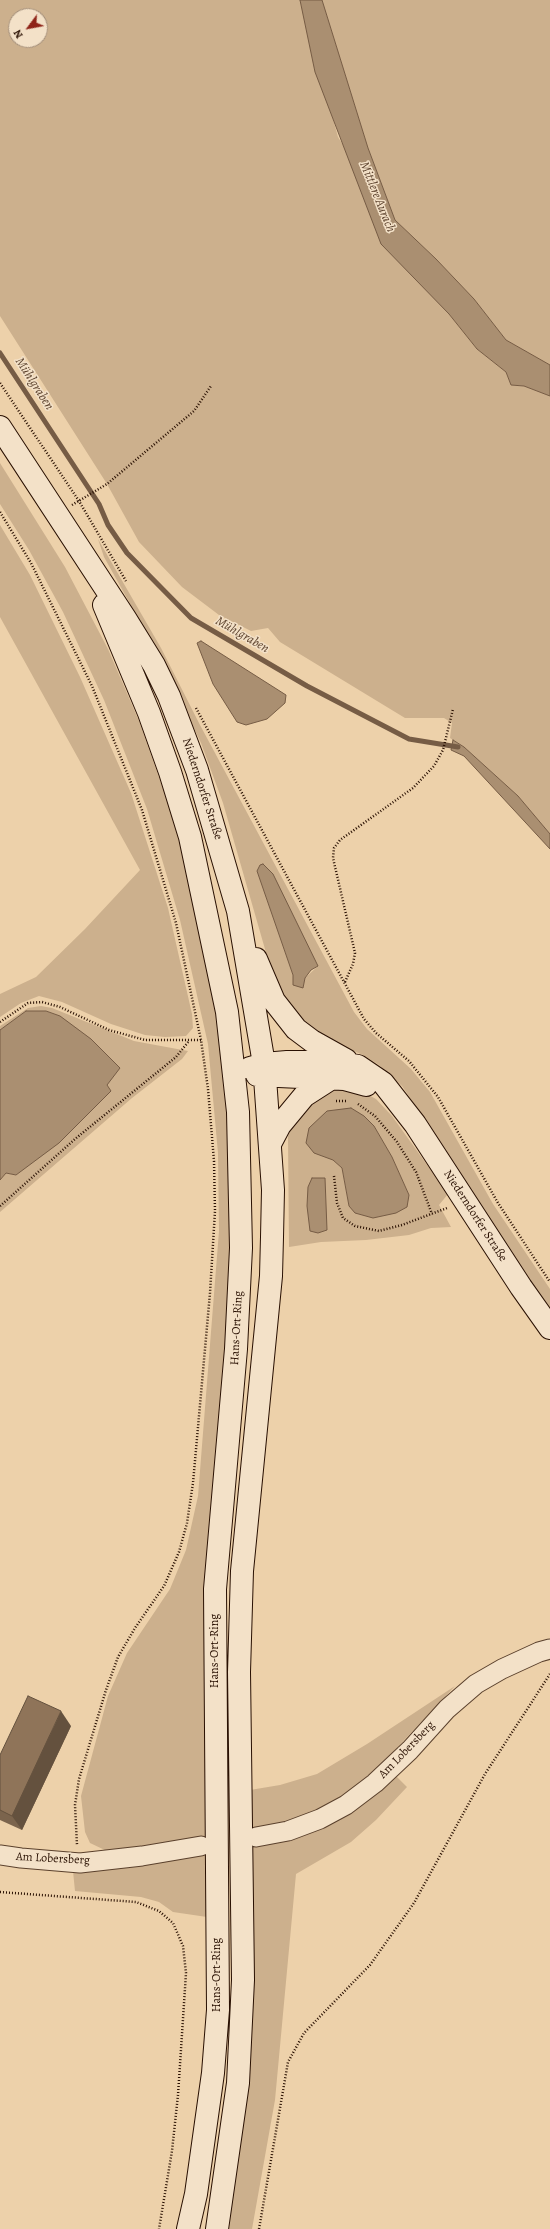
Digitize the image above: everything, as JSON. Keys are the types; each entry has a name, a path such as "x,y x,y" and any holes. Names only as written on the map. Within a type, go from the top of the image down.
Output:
{"main road":[{"name":"Niederndorfer Straße","path":"0,427 150,658 169,696 197,770 238,912 265,1070"},
{"name":"Niederndorfer Straße","path":"74,540 120,642 149,713 173,780 190,837 203,893 227,1012 235,1072 265,1070 324,1061 358,1066 383,1083 400,1104 550,1328"},
{"path":"238,912 260,971 282,1013 296,1029 312,1042 358,1066"},
{"name":"Niederndorfer Straße","path":"265,1070 357,1081 371,1086 400,1104"},
{"name":"Hans-Ort-Ring","path":"217,2229 238,2083 242,2004 239,1672 242,1571 271,1276 273,1190 265,1070"},
{"name":"Hans-Ort-Ring","path":"188,2229 196,2194 212,2081 218,2010 215,1589 236,1349 241,1248 240,1167 235,1072"},
{"path":"270,1144 280,1125 304,1096 332,1078"}],"street":[{"name":"Am Lobersberg","path":"256,1837 288,1831 320,1819 346,1805 374,1783 410,1750 447,1709 476,1684 502,1669 539,1652 550,1649"},
{"name":"Am Lobersberg","path":"0,1854 21,1858 80,1863 142,1856 201,1846"}],"path":[{"path":"0,383 79,501 130,588"},
{"path":"86,497 98,490 194,411 211,386"},
{"path":"0,512 31,563 92,686 142,810 176,923 201,1040 208,1089 214,1161 215,1211 210,1293 193,1483 187,1523 179,1552 164,1586 135,1628 118,1657 106,1690 79,1779 75,1805 76,1841 80,1863"},
{"path":"193,702 364,1019 376,1033 409,1061 438,1096 498,1203 550,1282"},
{"path":"345,983 353,964 355,953 333,858 334,848 340,840 413,788 434,766 443,750 453,709"},
{"path":"0,1022 28,1003 42,1002 60,1007 109,1030 146,1040 201,1040"},
{"path":"0,1206 75,1139 176,1057 189,1041"},
{"path":"336,1101 350,1101"},
{"path":"357,1104 375,1116 397,1142 416,1172 432,1214"},
{"path":"334,1176 337,1203 344,1218 354,1226 379,1231 432,1214 464,1200"},
{"path":"259,2229 288,2062 304,2033 370,1965 414,1903 485,1774 550,1674"},
{"path":"0,1892 136,1902 159,1911 173,1923 183,1946 186,1972 178,2103 172,2151 159,2229"}],"shaded area":[{"path":"0,0 300,0 338,137 449,314 477,349 506,372 511,385 524,386 550,396 550,834 518,796 464,747 450,738 452,723 444,718 405,718 280,642 268,628 251,631 219,615 182,587 139,542 107,484 0,316"},
{"path":"322,0 550,0 550,365 506,340 474,299 436,259 395,220 368,148"},
{"path":"0,463 65,567 108,649 139,721 173,817 200,921 217,1003 234,1175 207,1837 132,1850 109,1852 90,1843 85,1832 81,1796 108,1696 127,1653 170,1589 186,1550 198,1496 219,1231 218,1153 208,1044 180,920 147,809 104,700 63,612 29,550 0,504"},
{"path":"0,525 30,575 80,677 131,793 168,908 192,1014 193,1028 186,1036 165,1037 145,1035 111,1024 62,1002 39,996 21,1003 0,1017 0,994 36,977 85,929 140,870 0,617"},
{"path":"98,539 161,648 200,725 354,1012 367,1029 411,1069 430,1092 493,1204 550,1289 550,1314 479,1208 429,1126 402,1086 379,1065 363,1055 320,1036 292,1014 271,970 223,803 201,743 157,652 104,557","holes":["258,871 318,966 305,978 293,985 293,975"]},
{"path":"41,1006 52,1008 134,1041 188,1051 182,1059 132,1098 0,1212 0,1180 6,1173 16,1175 111,1091 60,1016 46,1011 26,1011 0,1030 0,1026 28,1008"},
{"path":"335,1089 363,1092 376,1099 392,1116 448,1194 439,1205 451,1227 431,1228 409,1235 366,1240 321,1242 289,1247 288,1136 290,1125 303,1107","holes":["374,1126 392,1157 409,1195 349,1206 342,1168 333,1160"]},
{"path":"455,1686 378,1768 344,1796 314,1812 284,1822 251,1829 250,1790 280,1785 317,1774 367,1744"},
{"path":"395,1775 407,1787 376,1820 351,1842 296,1874 275,2100 252,2229 229,2229 246,2078 254,1944 251,1847 278,1841 339,1820 378,1793"},
{"path":"207,1854 207,1917 173,1912 159,1902 141,1897 75,1891 73,1871 140,1866"}],"water":[{"name":"Mittlere Aurach","path":"300,0 322,0 368,148 395,220 436,259 474,299 506,340 550,365 550,396 524,386 511,385 506,372 477,349 449,314 381,244 315,72"},
{"path":"201,641 286,695 285,703 267,719 246,725 237,722 213,684 197,643"},
{"path":"453,740 464,747 518,796 550,834 550,849 464,756 451,750"},
{"path":"263,864 273,874 318,966 311,970 305,978 303,988 293,985 293,975 257,871 260,865"},
{"path":"26,1011 46,1011 60,1016 91,1039 120,1068 107,1085 111,1091 59,1143 16,1175 6,1173 0,1180 0,1030"},
{"path":"351,1108 364,1116 374,1126 392,1157 409,1195 407,1207 396,1213 373,1218 355,1213 349,1206 342,1168 333,1160 314,1153 306,1143 309,1128 327,1111"},
{"path":"312,1178 325,1178 327,1230 318,1233 310,1231 307,1206 308,1187"}],"building":[{"path":"28,1696 61,1711 12,1816 0,1810 0,1755"}],"waterway":[{"name":"Mühlgraben","path":"0,353 99,504 108,525 127,553 191,618 307,686 409,739 458,747"}]}
